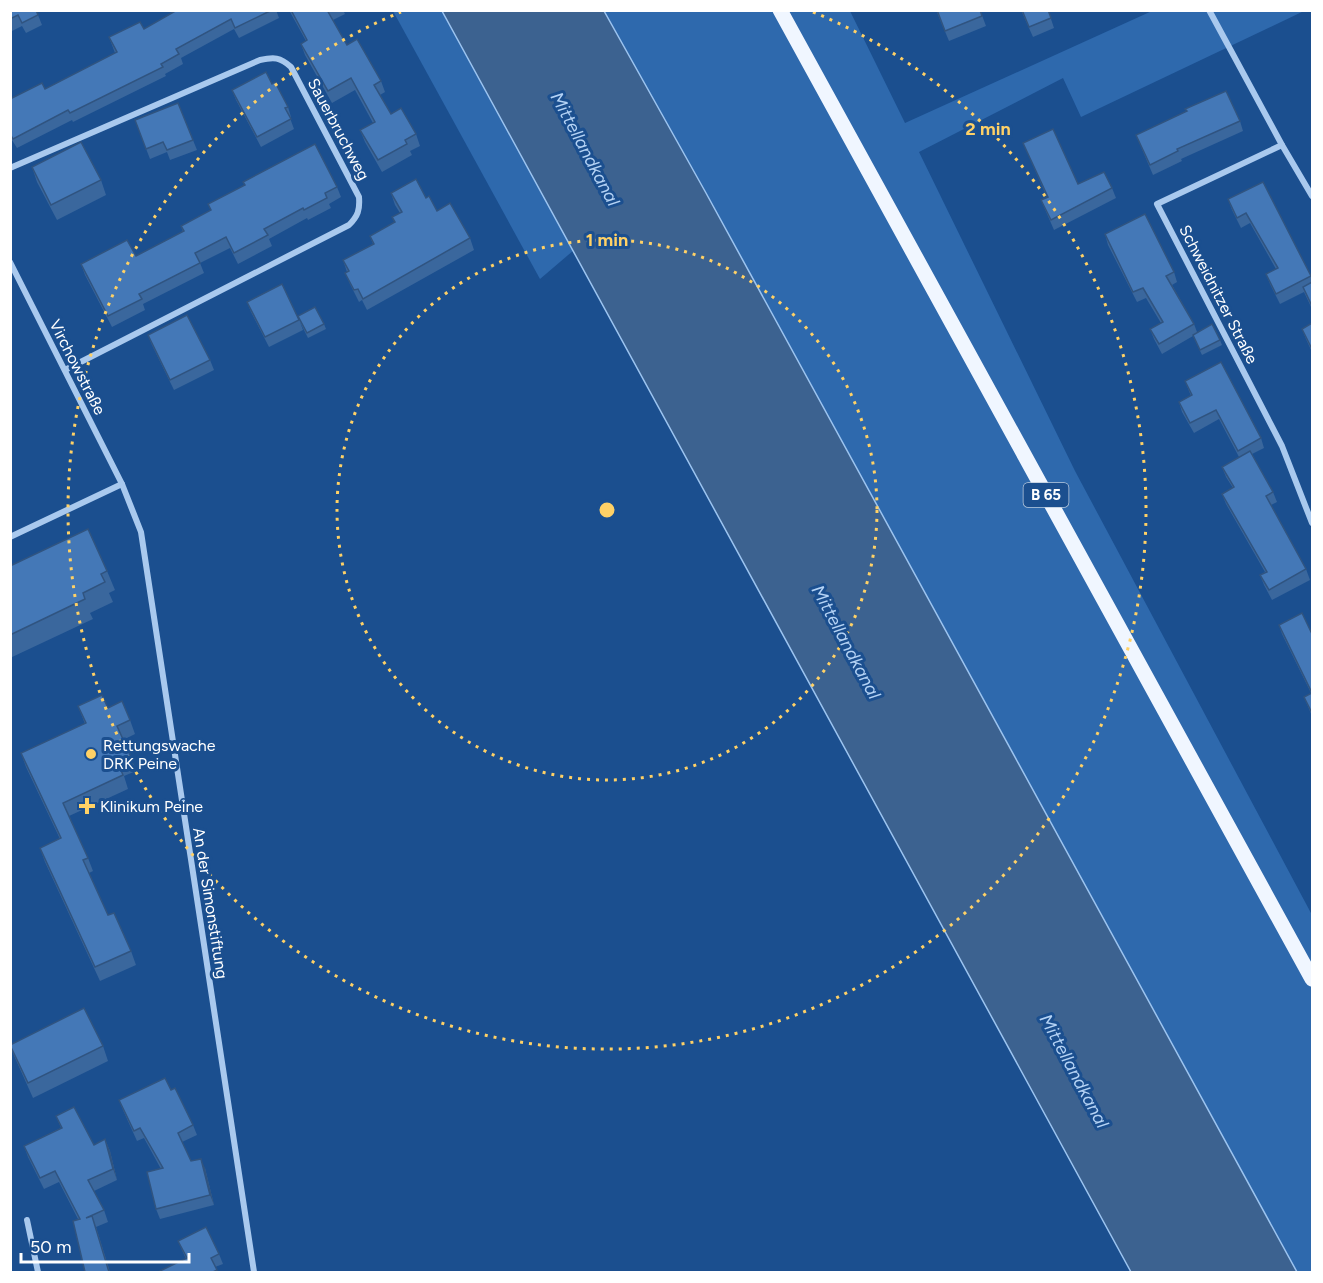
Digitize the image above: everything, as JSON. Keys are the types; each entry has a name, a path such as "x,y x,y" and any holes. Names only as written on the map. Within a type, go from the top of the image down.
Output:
{"main road":[{"name":"B 65","path":"780,10 1312,979"}],"street":[{"path":"1209,10 1312,196"},
{"name":"Sauerbruchweg","path":"10,168 260,60 274,57 284,60 291,67 359,197 360,208 356,218 349,225 65,370"},
{"name":"Schweidnitzer Straße","path":"1282,145 1157,204 1282,446 1312,523"},
{"name":"Virchowstraße","path":"10,262 122,484"},
{"path":"10,537 122,484"},
{"name":"An der Simonstiftung","path":"122,484 141,532 254,1272"},
{"path":"27,1220 38,1272"}],"shaded area":[{"path":"393,11 442,11 574,250 540,279"},
{"path":"604,11 850,11 905,123 1152,11 1304,11 1081,117 1063,78 919,152 1075,471 1312,915 1312,1272 1297,1272"}],"water":[{"name":"Mittellandkanal","path":"442,11 604,11 1297,1272 1131,1272"}],"building":[{"path":"10,10 36,10 38,15 22,23 18,15 10,19"},
{"path":"177,10 272,10 235,28 231,19 176,49 179,54 161,64 163,67 70,113 68,110 13,139 10,134 10,99 42,83 45,89 117,52 109,37 140,22 144,29"},
{"path":"291,10 327,10 347,45 357,39 381,81 374,85 391,114 401,108 416,134 405,140 407,144 378,160 360,130 375,122 351,78 328,91 301,44 307,40"},
{"path":"937,10 980,10 982,16 945,31"},
{"path":"1022,10 1048,10 1051,18 1029,27"},
{"path":"266,72 272,84 275,82 288,107 285,108 291,119 257,137 232,90"},
{"path":"1226,91 1240,121 1177,149 1178,151 1150,165 1136,135 1187,111 1185,109"},
{"path":"178,103 193,140 167,150 163,142 146,149 135,120"},
{"path":"1053,129 1078,184 1104,172 1112,188 1051,220 1041,200 1048,197 1023,143"},
{"path":"81,142 101,180 51,205 32,167"},
{"path":"315,144 337,187 325,193 327,198 264,229 268,235 234,253 226,237 195,253 200,263 139,294 142,299 108,316 81,264 127,240 136,256 184,231 181,226 211,210 208,204 245,185 243,182"},
{"path":"416,179 426,198 429,196 437,211 450,203 470,238 363,299 358,289 354,290 345,273 349,271 343,260 374,244 370,236 395,222 392,217 402,212 391,193"},
{"path":"1263,182 1311,276 1276,294 1266,274 1278,268 1246,213 1237,218 1228,199"},
{"path":"1145,214 1174,272 1166,276 1194,324 1159,344 1150,329 1163,322 1143,288 1133,292 1105,234"},
{"path":"1312,282 1312,306 1303,287"},
{"path":"282,284 299,320 265,337 247,302"},
{"path":"315,307 324,324 307,333 298,316"},
{"path":"187,315 210,360 170,380 148,335"},
{"path":"1312,323 1312,349 1302,329"},
{"path":"1212,324 1220,340 1200,350 1193,335"},
{"path":"1221,362 1261,438 1238,451 1216,410 1190,423 1179,402 1192,395 1185,381"},
{"path":"1250,451 1273,492 1266,496 1306,569 1269,590 1260,575 1267,572 1222,494 1234,487 1222,467"},
{"path":"88,529 107,571 101,574 105,582 83,593 85,599 10,635 10,566"},
{"path":"1302,613 1312,634 1312,693 1279,625"},
{"path":"1312,693 1312,713 1304,697"},
{"path":"102,695 108,708 122,701 130,720 117,726 131,757 118,763 123,775 63,803 88,858 83,860 108,915 114,913 131,951 95,967 40,848 61,838 21,753 86,723 78,706"},
{"path":"84,1008 103,1046 28,1083 10,1045"},
{"path":"165,1078 171,1090 175,1088 193,1125 178,1133 191,1161 201,1159 210,1195 156,1209 147,1172 163,1168 140,1128 134,1131 119,1100"},
{"path":"74,1107 94,1145 105,1139 113,1169 88,1180 104,1210 86,1218 92,1216 109,1272 85,1272 73,1221 80,1219 55,1171 40,1178 24,1146 62,1128 56,1116"},
{"path":"206,1227 219,1254 211,1258 217,1270 213,1272 158,1272 187,1258 178,1241"}],"place":[{"name":"Rettungswache DRK Peine","path":"91,754"},
{"name":"Klinikum Peine","path":"87,806"}]}
